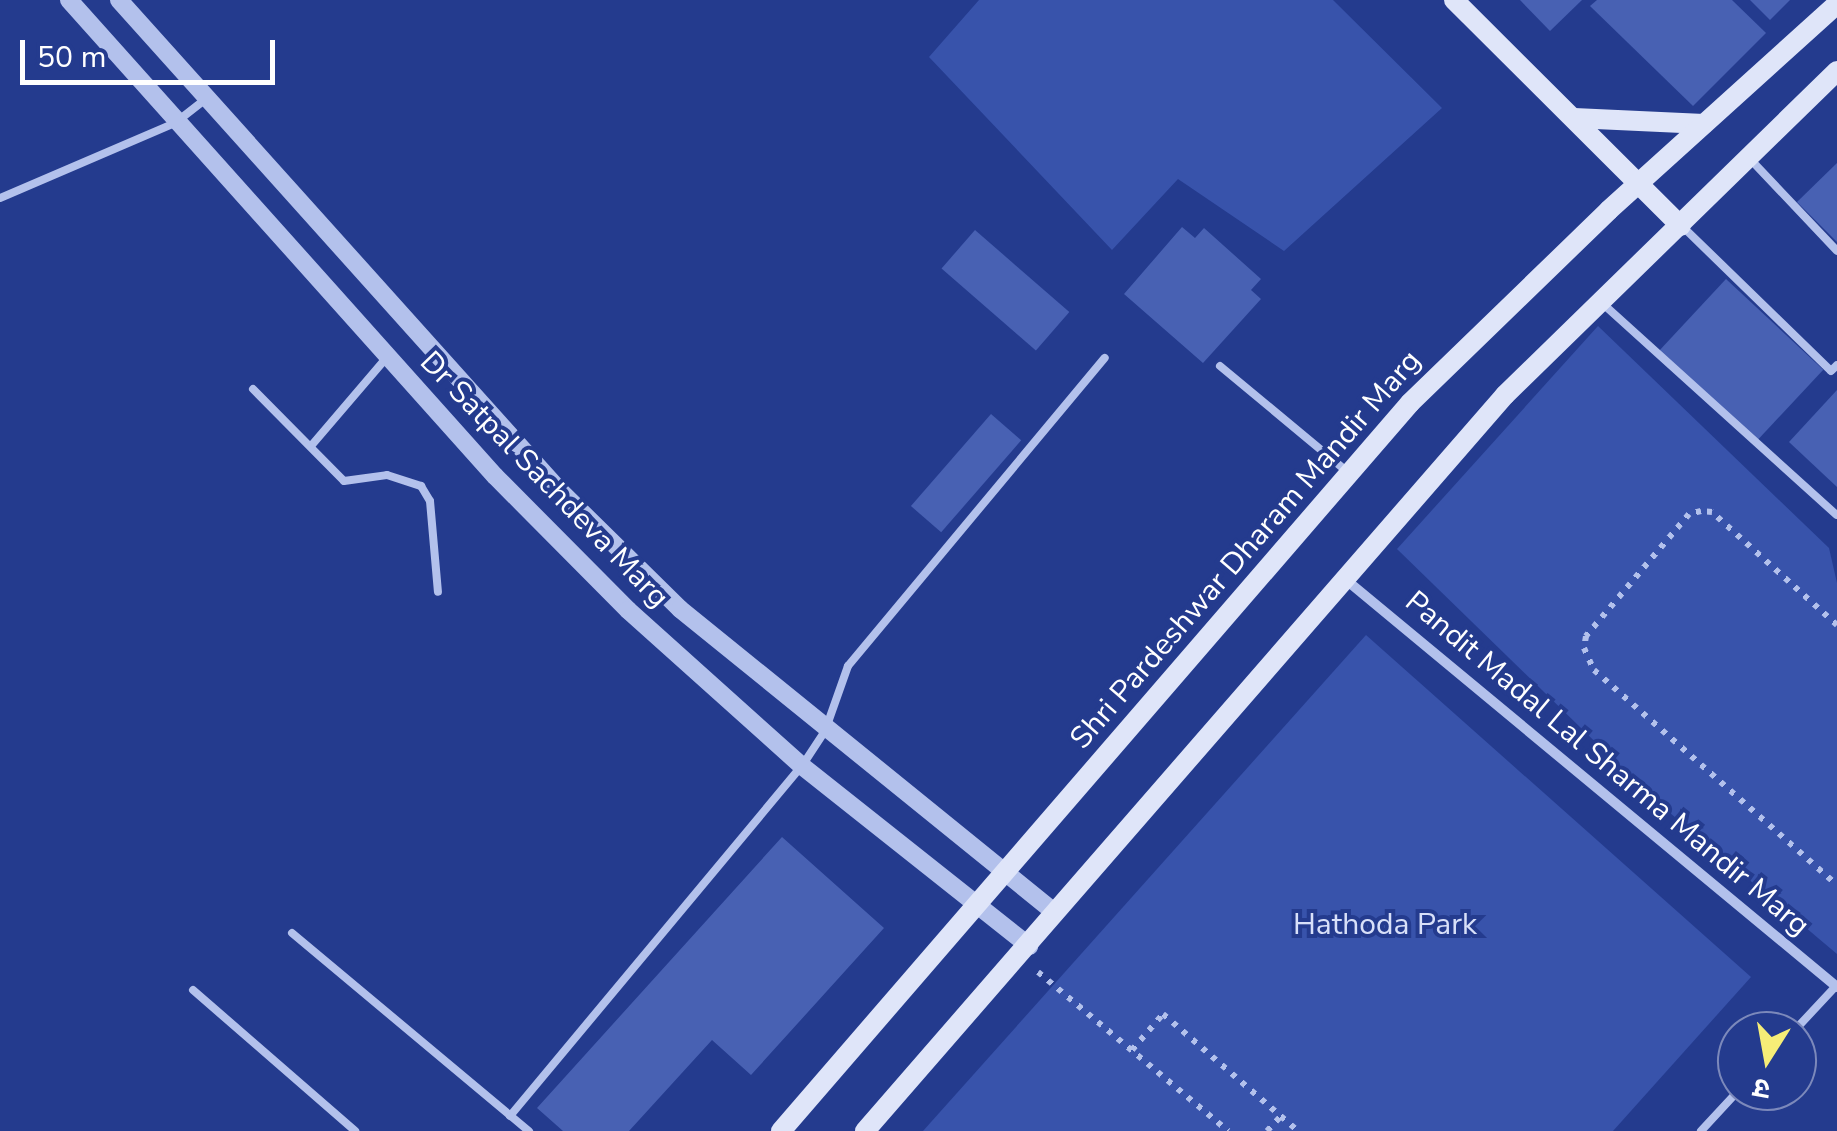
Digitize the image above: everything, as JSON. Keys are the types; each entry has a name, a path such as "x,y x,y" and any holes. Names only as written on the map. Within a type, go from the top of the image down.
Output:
{"main road":[{"path":"1454,0 1681,226"},
{"name":"Shri Pardeshwar Dharam Mandir Marg","path":"781,1131 1410,403 1640,182 1837,4"},
{"path":"865,1131 1505,394 1837,72"},
{"path":"1574,118 1704,124"}],"street":[{"name":"Dr Satpal Sachdeva Marg","path":"69,0 388,357 628,610 802,766 976,906 1023,950"},
{"path":"119,0 558,489 680,609 1001,875 1054,912"},
{"name":"Pandit Madal Lal Sharma Mandir Marg","path":"1345,579 1836,986"}],"lane":[{"path":"0,198 175,123 206,99"},
{"path":"1749,158 1837,251"},
{"path":"1681,226 1831,371 1837,365"},
{"path":"1602,303 1837,515"},
{"path":"311,446 388,357"},
{"path":"510,1116 802,766 826,731 848,666 1105,358"},
{"path":"1220,366 1349,472"},
{"path":"253,389 344,481 387,475 421,486 430,501 438,592"},
{"path":"292,933 528,1131"},
{"path":"1813,1011 1836,986"},
{"path":"193,990 354,1131"},
{"path":"1701,1131 1720,1111"}],"path":[{"path":"1837,625 1712,512 1701,511 1689,514 1586,636 1584,648 1594,670 1837,885"},
{"path":"1023,950 1228,1131"},
{"path":"1132,1050 1163,1014 1298,1131"},
{"path":"1267,1131 1281,1116"}],"green space":[{"path":"979,0 1333,0 1442,108 1284,251 1178,179 1112,250 929,57"},
{"path":"1598,326 1829,548 1837,583 1837,954 1657,802 1397,549"},
{"name":"Hathoda Park","path":"1366,635 1751,977 1613,1131 923,1131"}],"building":[{"path":"1520,0 1582,0 1550,31"},
{"path":"1597,0 1732,0 1766,33 1693,106 1590,6"},
{"path":"1750,0 1790,0 1770,20"},
{"path":"1837,163 1837,242 1797,202"},
{"path":"1182,227 1195,238 1204,228 1261,279 1251,290 1261,299 1203,363 1124,294"},
{"path":"975,230 1069,312 1036,350 942,268"},
{"path":"1726,279 1823,370 1756,442 1658,351"},
{"path":"1837,390 1837,487 1789,442"},
{"path":"991,414 1021,440 941,532 911,506"},
{"path":"782,837 884,928 751,1075 712,1040 629,1131 563,1131 537,1108"}]}
